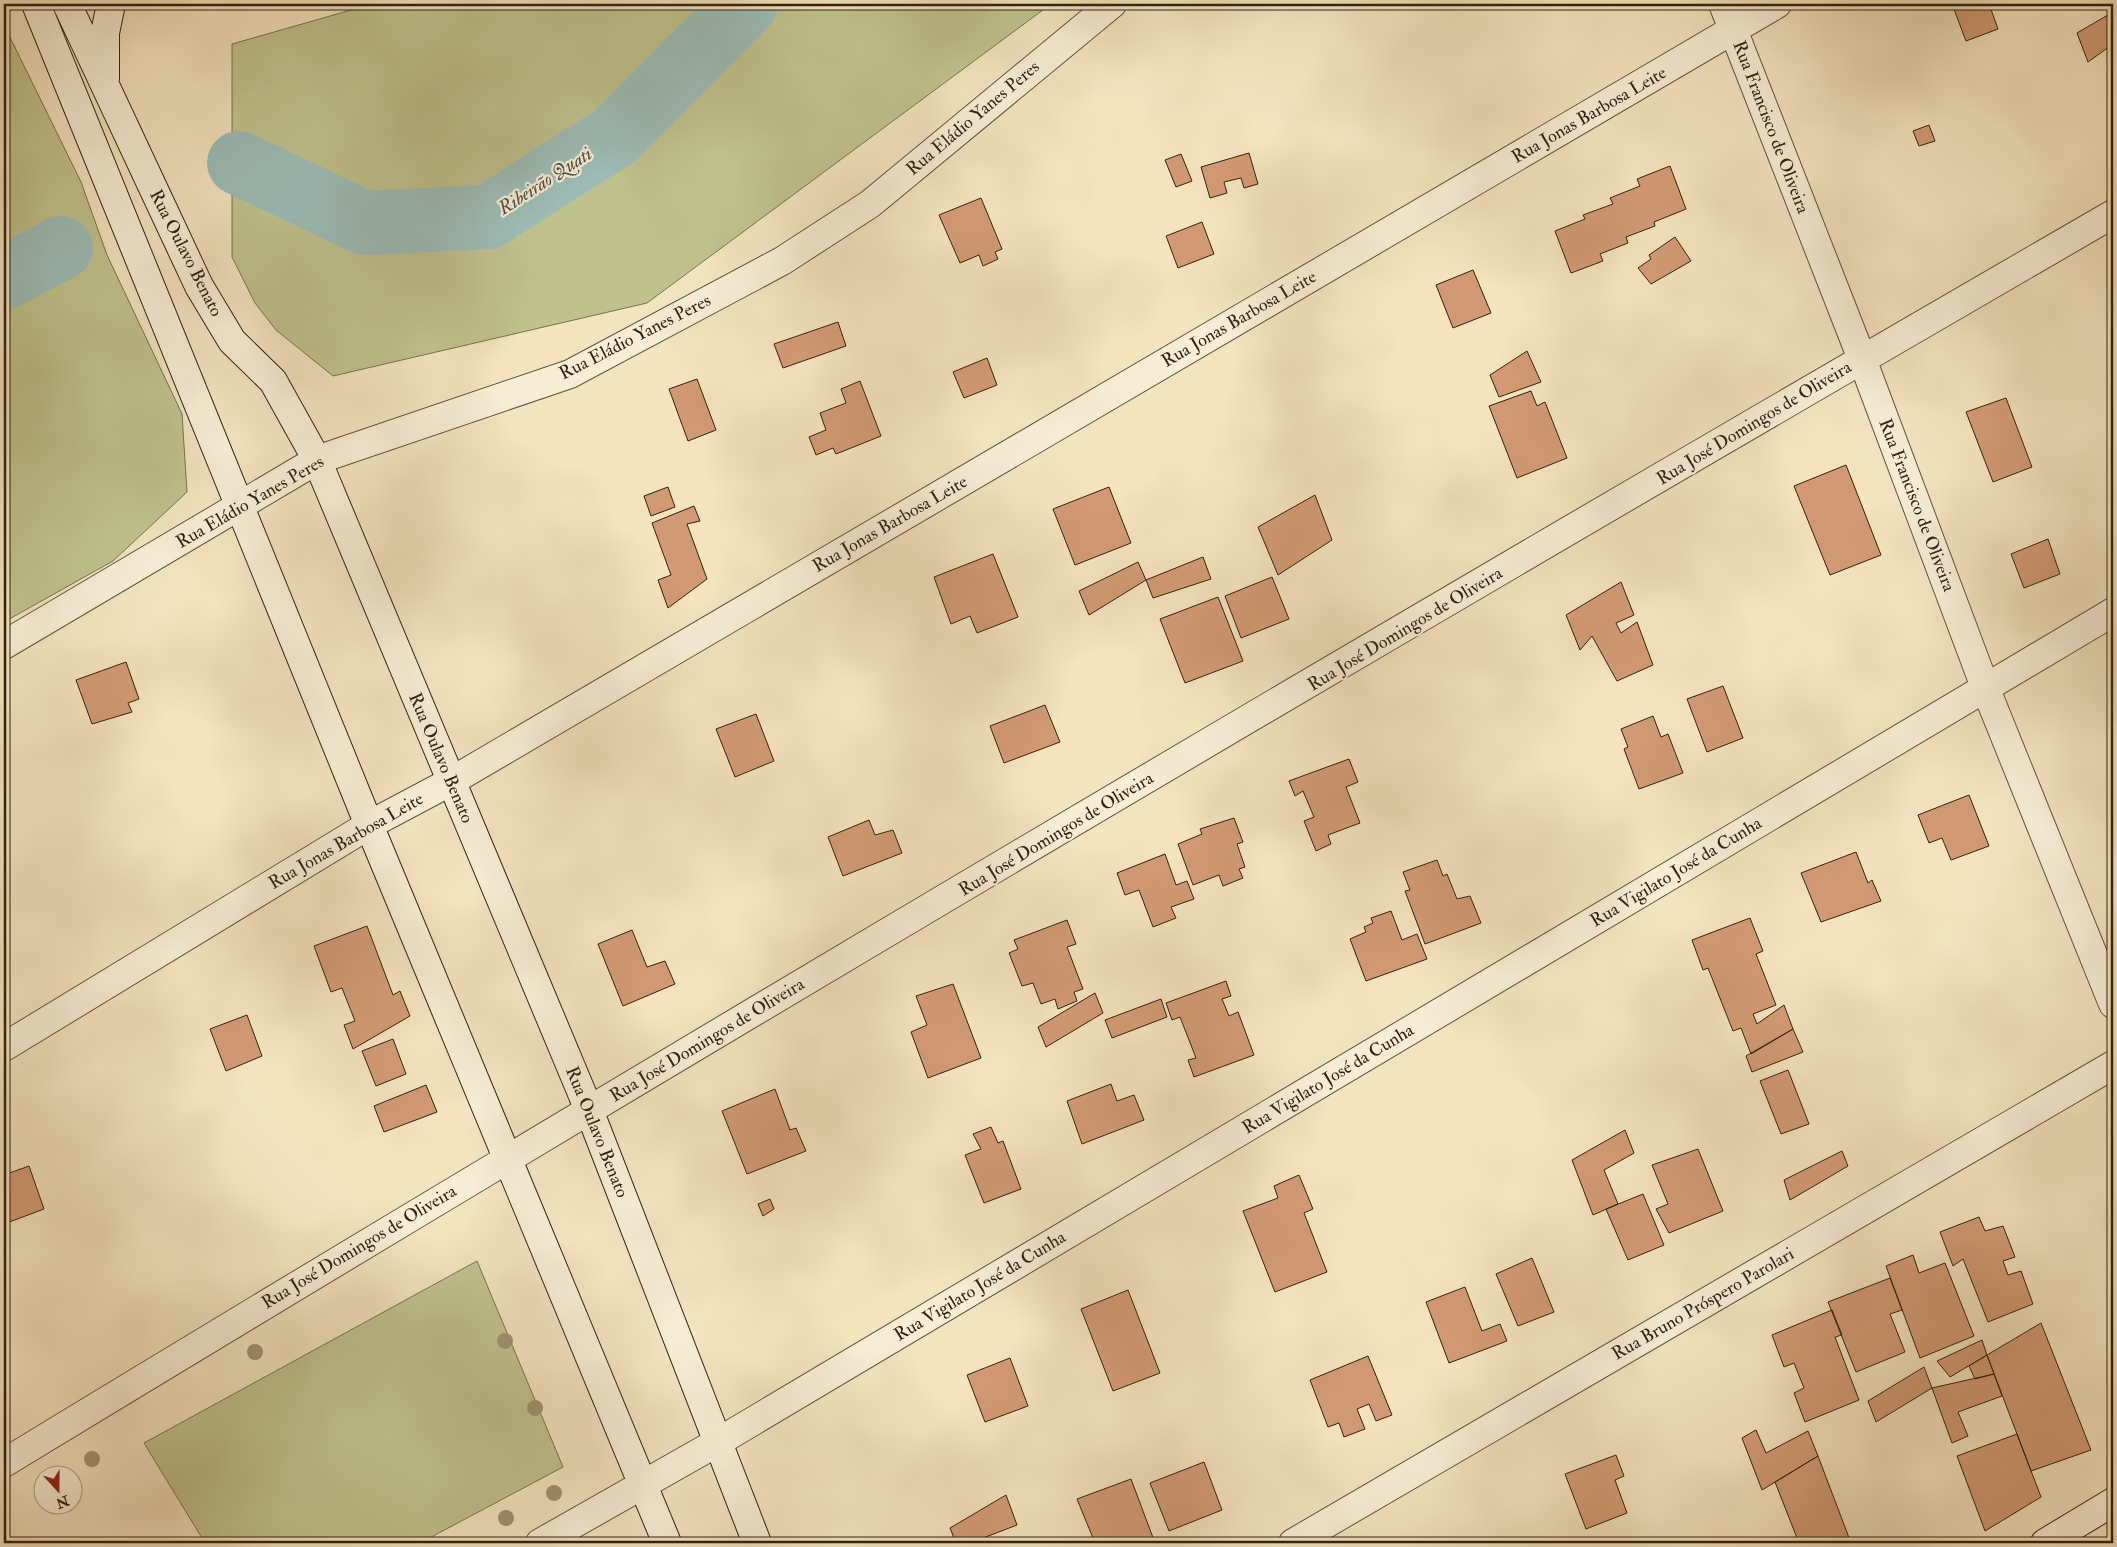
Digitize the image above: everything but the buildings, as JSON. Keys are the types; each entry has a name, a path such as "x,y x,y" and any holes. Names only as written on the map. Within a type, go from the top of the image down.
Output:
{"street":[{"path":"36,4 369,825 667,1543"},
{"name":"Rua Oulavo Benato","path":"67,4 199,286 232,341 273,381 317,460 450,782 589,1110 756,1543"},
{"path":"105,85 105,33 111,4"},
{"name":"Rua Eládio Yanes Peres","path":"4,645 317,460 570,374 782,261 870,204 1112,4"},
{"name":"Rua Francisco de Oliveira","path":"1723,4 1862,359 1985,687 2113,1004"},
{"name":"Rua Jonas Barbosa Leite","path":"4,1047 369,825 450,782 1778,4"},
{"name":"Rua José Domingos de Oliveira","path":"4,1463 508,1157 1862,359 2113,214"},
{"name":"Rua Vigilato José da Cunha","path":"540,1543 643,1482 718,1442 2113,612"},
{"name":"Rua Bruno Próspero Parolari","path":"1293,1543 2113,1065"},
{"path":"2045,1543 2113,1502"}],"green space":[{"path":"372,4 1051,4 647,303 333,376 276,330 255,303 232,257 232,44"},
{"path":"4,25 81,182 107,255 182,414 187,492 113,561 4,622"},
{"path":"477,1261 563,1467 420,1543 205,1543 144,1443"}],"waterway":[{"name":"Ribeirão Quati","path":"239,163 365,223 488,217 615,136 746,4"},
{"name":"Ribeirão Quati","path":"4,278 61,248"}]}
